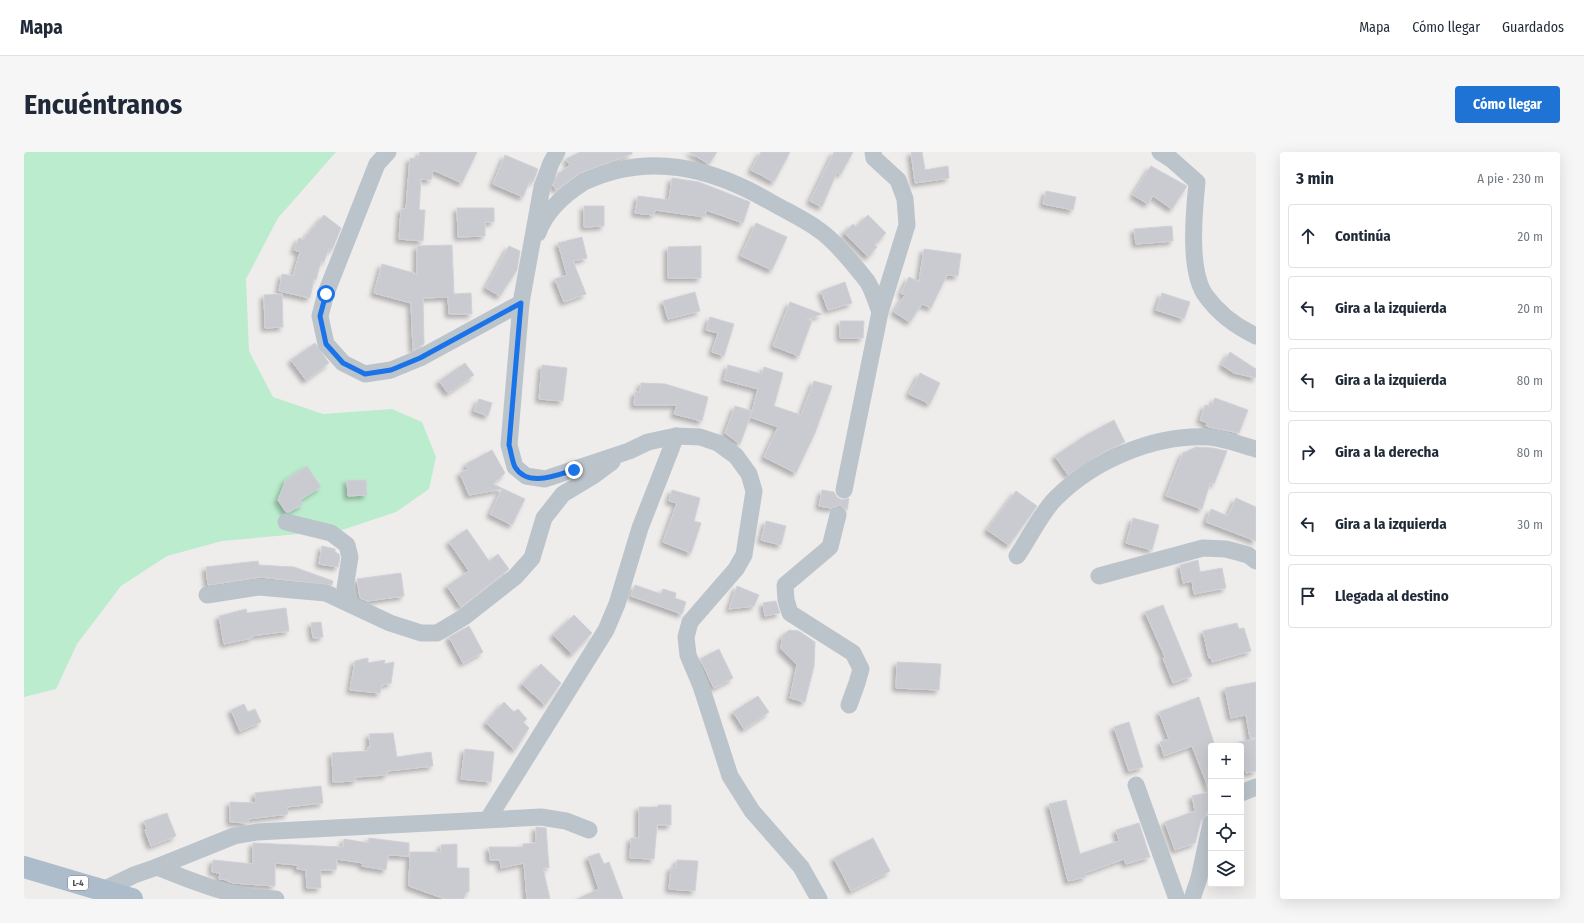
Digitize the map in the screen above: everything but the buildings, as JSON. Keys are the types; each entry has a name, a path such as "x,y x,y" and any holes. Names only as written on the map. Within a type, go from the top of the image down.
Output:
{"main road":[{"name":"L-4","path":"24,866 132,899"}],"street":[{"path":"388,152 377,164 326,294 320,316 326,344 343,363 365,374 391,370 420,358 521,303"},
{"path":"557,152 542,187 521,303 509,445 515,467 526,476 545,479 629,451 648,442 676,436 700,437 718,443 736,456 749,474 754,491 744,554 736,569 690,622 686,637 688,655 701,686 730,776 752,811 801,867 819,899"},
{"path":"844,490 880,312 907,225 905,199 898,180 874,158 873,152"},
{"path":"1160,152 1171,159 1197,182 1193,230 1197,272 1206,296 1236,326 1256,336"},
{"path":"530,257 541,225 552,209 571,190 601,171 636,162 661,161 703,169 734,181 820,231 868,283 880,312"},
{"path":"488,819 606,630 617,604 640,528 676,436"},
{"path":"1017,556 1055,498 1086,473 1126,452 1163,440 1209,437 1256,449"},
{"path":"207,595 259,587 326,594 350,603 390,624 422,633 437,633 464,617 515,577 532,558 544,518 563,494 593,476 629,451"},
{"path":"838,515 830,547 785,585 786,600 790,613 853,653 861,669 858,683 849,705"},
{"path":"286,522 331,533 347,545 350,557 345,588 350,603"},
{"path":"1099,576 1203,548 1226,549 1248,556 1256,561"},
{"path":"1136,785 1177,899"},
{"path":"1244,792 1256,787"},
{"path":"103,890 134,875 234,836 257,832 541,817 566,821 589,830"},
{"path":"1192,899 1199,878 1208,837"},
{"path":"157,867 201,885 253,898 276,899"}],"green space":[{"path":"24,152 336,152 278,218 246,279 249,351 273,397 323,414 392,409 422,422 436,457 429,489 396,512 342,530 222,541 167,556 121,586 77,644 56,689 24,697"}],"route":[{"path":"326,294 320,316 326,344 343,363 365,374 391,370 420,358 521,303 509,445 515,467 526,476 545,479 574,470"}]}
